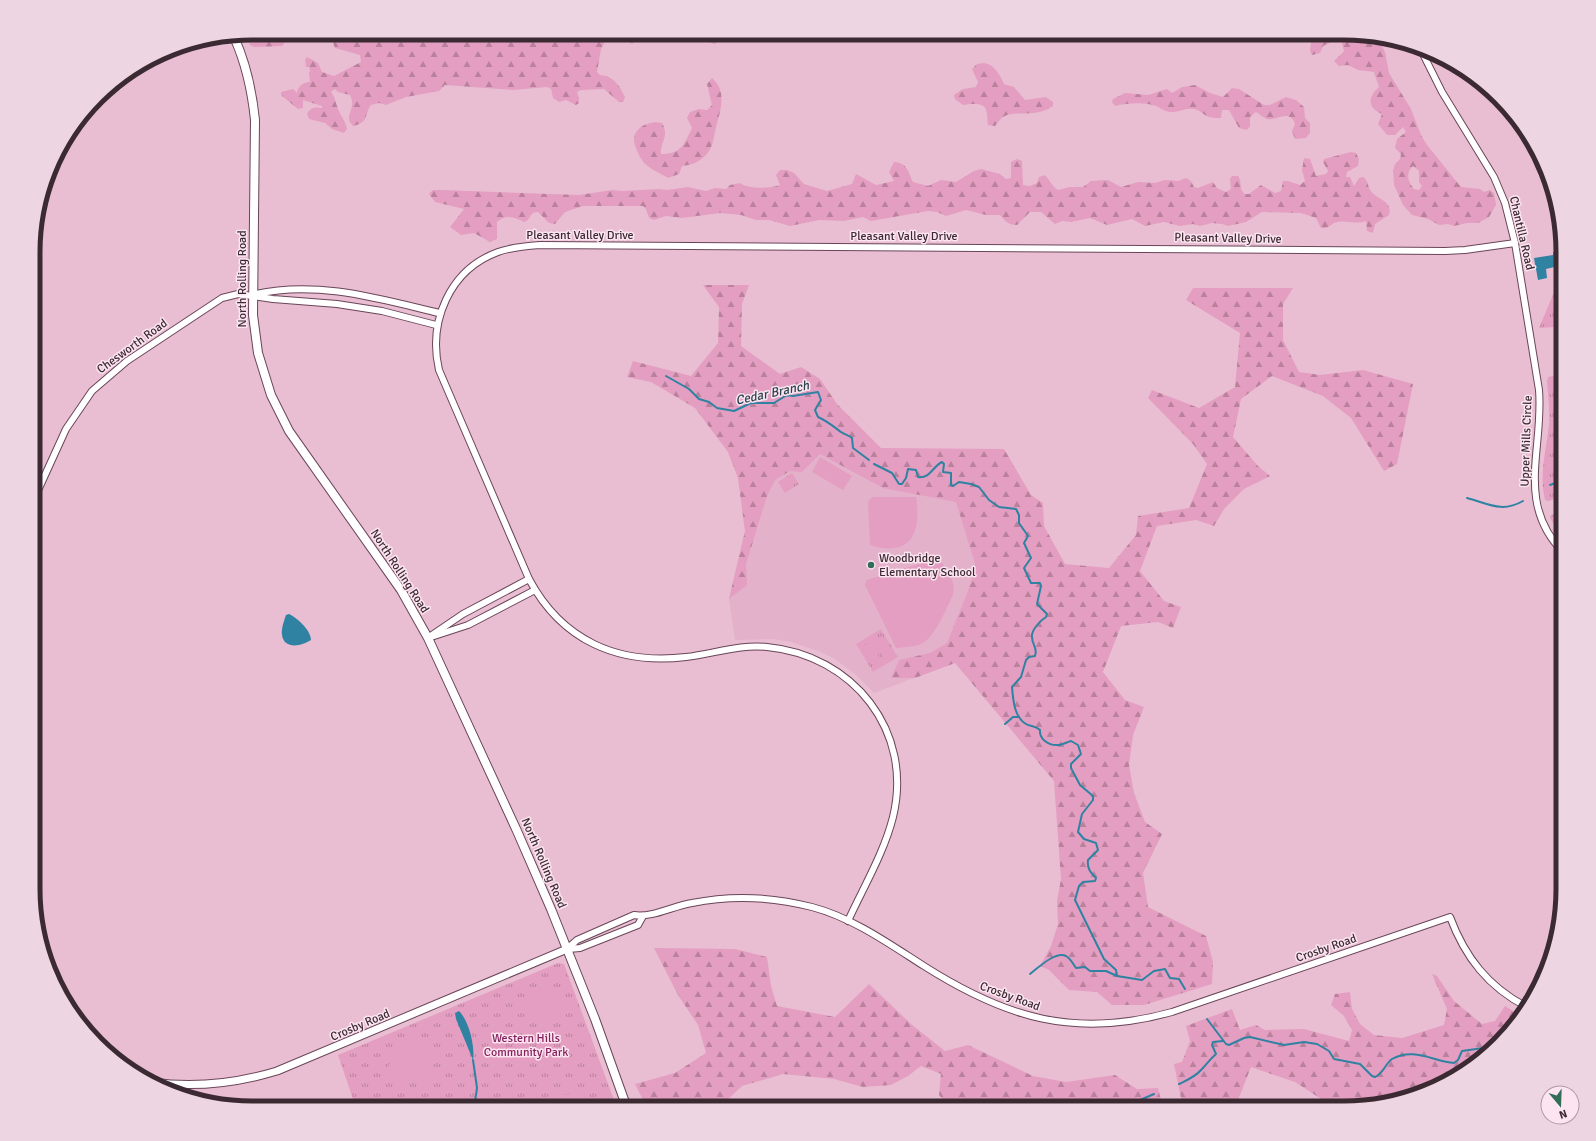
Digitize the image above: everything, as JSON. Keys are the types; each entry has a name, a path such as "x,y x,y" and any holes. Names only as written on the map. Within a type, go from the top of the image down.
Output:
{"main road":[{"name":"North Rolling Road","path":"235,40 251,89 255,120 252,295 254,333 268,389 280,416 303,452 401,590 428,638 517,831 567,949 624,1101"},
{"name":"Crosby Road","path":"167,1083 194,1085 214,1084 243,1080 277,1071 567,949"}],"street":[{"name":"Chantilla Road","path":"1424,56 1442,92 1500,189 1515,243 1536,372"},
{"name":"Pleasant Valley Drive","path":"848,921 889,830 893,817 897,785 894,755 886,729 872,706 854,684 843,674 814,658 798,652 775,648 744,647 669,658 636,658 621,655 590,642 576,634 554,615 535,590 529,579 442,382 436,360 436,325 439,313 451,290 468,270 488,256 498,252 525,246 1445,251 1466,250 1515,243"},
{"name":"Chesworth Road","path":"252,295 272,290 292,289 359,294 439,313"},
{"name":"Chesworth Road","path":"40,486 66,428 82,404 102,381 127,361 215,302 230,295 252,295 273,299 359,307 436,325"},
{"name":"Upper Mills Circle","path":"1536,372 1541,409 1534,477 1536,500 1545,527 1556,543"},
{"path":"428,638 453,621 529,579"},
{"path":"428,638 468,625 535,590"},
{"name":"Crosby Road","path":"567,949 577,940 634,915 643,916 702,900 745,898 770,899 805,906 848,921 885,941 957,986 995,1005 1041,1019 1098,1024 1135,1021 1172,1012 1450,917 1461,944 1477,968 1496,988 1522,1004"},
{"name":"Crosby Road","path":"567,949 580,948 638,925 643,916"}],"shaded area":[{"name":"Woodbridge Elementary School","path":"712,430 798,430 970,494 1008,643 874,693 855,674 833,658 818,651 791,642 773,639 735,640 729,599 745,531 738,478 728,452"}],"green space":[{"path":"248,40 287,40 282,46 254,47 250,45"},
{"path":"334,40 606,40 601,49 597,72 600,75 609,77 616,82 625,97 623,102 619,102 604,89 581,90 577,92 579,103 576,105 566,100 559,102 553,98 551,89 547,87 513,90 445,85 439,91 406,97 386,105 379,103 371,105 362,123 353,126 349,121 352,104 350,95 338,92 335,89 331,92 347,129 344,133 332,129 325,123 309,119 307,114 310,110 322,108 322,106 303,100 303,108 298,109 282,96 281,92 293,89 297,93 298,88 301,85 310,82 310,70 309,67 306,67 305,60 307,57 318,63 322,72 334,76 361,62 360,55 335,48 333,43"},
{"path":"627,40 637,40 632,44"},
{"path":"708,40 718,40 717,43 714,44 709,42"},
{"path":"1304,40 1336,40 1323,46 1320,53 1312,55 1310,51 1311,42"},
{"path":"1341,40 1358,40 1381,43 1385,52 1389,73 1411,109 1421,135 1427,145 1461,187 1480,189 1484,192 1490,190 1494,193 1496,205 1489,217 1478,223 1467,223 1454,226 1448,224 1439,225 1428,219 1412,215 1403,205 1394,185 1393,171 1395,164 1400,159 1401,154 1395,148 1397,139 1406,132 1403,127 1395,135 1387,135 1378,124 1382,114 1374,109 1371,102 1372,95 1379,87 1374,72 1358,70 1348,65 1339,66 1334,61 1344,51","holes":["1413,166 1419,171 1419,182 1422,186 1419,190 1414,189 1408,178 1410,169"]},
{"path":"984,63 994,68 1004,84 1014,87 1025,100 1046,97 1053,102 1053,106 1039,112 1008,115 1002,118 995,126 988,125 985,107 979,104 963,105 955,99 954,95 963,89 976,87 978,82 972,69 977,64"},
{"path":"712,78 720,89 722,102 711,147 707,154 694,163 682,166 679,174 668,178 650,168 642,160 635,145 634,140 637,131 649,123 662,123 665,136 661,154 668,154 678,150 684,143 692,128 687,118 690,112 699,109 707,110 712,105 707,84"},
{"path":"1195,85 1210,93 1223,97 1232,88 1239,89 1264,105 1270,105 1286,97 1296,100 1304,107 1305,118 1310,123 1310,133 1306,138 1295,139 1292,131 1295,124 1293,119 1286,116 1267,119 1256,112 1250,117 1250,126 1247,130 1239,128 1229,110 1222,110 1221,118 1215,118 1206,116 1196,109 1170,112 1156,106 1146,104 1136,103 1115,106 1112,102 1113,99 1125,93 1148,95 1167,89 1172,93 1182,87"},
{"path":"1351,152 1356,153 1359,159 1358,166 1347,172 1346,177 1350,177 1354,186 1359,178 1363,177 1371,191 1389,206 1389,215 1375,224 1373,233 1367,231 1366,221 1359,223 1338,222 1328,227 1321,228 1316,218 1301,213 1262,212 1246,222 1228,226 1212,223 1200,226 1193,224 1180,226 1164,222 1145,226 1132,219 1107,225 1090,218 1071,222 1062,221 1055,224 1041,212 1030,212 1017,225 1014,225 1005,221 1000,215 986,215 966,210 946,216 937,212 928,211 871,221 863,217 844,221 819,220 790,226 769,220 756,220 741,215 720,213 682,218 666,216 654,220 649,218 646,209 643,206 583,206 565,212 555,224 549,223 538,212 533,213 528,220 524,222 510,217 500,219 497,222 497,239 490,242 474,233 461,235 450,227 464,209 435,202 429,194 433,190 442,190 579,195 612,190 667,190 688,187 706,191 715,188 726,189 730,185 740,183 748,186 765,188 780,185 776,175 780,170 787,170 794,173 804,184 827,191 852,184 856,174 876,185 894,181 889,172 894,162 905,166 913,182 928,186 941,180 956,182 974,171 981,169 1000,174 1006,179 1011,178 1011,162 1017,159 1022,161 1023,185 1030,186 1037,183 1039,177 1045,175 1058,190 1070,187 1083,187 1091,181 1108,180 1121,187 1138,182 1155,183 1165,180 1178,181 1186,178 1191,181 1194,187 1198,188 1213,182 1217,188 1226,192 1231,189 1230,179 1232,176 1238,176 1242,190 1245,194 1249,194 1261,185 1275,193 1281,191 1283,181 1300,185 1305,181 1302,170 1304,158 1310,159 1316,176 1326,174 1328,171 1323,162 1324,159"},
{"path":"703,285 749,285 742,304 741,346 780,374 801,367 820,379 837,404 881,448 1004,449 1031,495 1043,503 1044,526 1065,564 1109,568 1136,535 1138,516 1189,508 1207,464 1193,444 1148,398 1152,390 1199,408 1235,387 1240,333 1186,300 1193,288 1293,288 1283,304 1283,340 1299,372 1320,375 1363,370 1413,384 1397,464 1384,471 1351,418 1323,396 1272,376 1241,399 1233,437 1258,466 1270,476 1244,489 1224,509 1214,526 1196,520 1157,526 1140,571 1164,601 1181,607 1173,628 1158,622 1121,626 1103,672 1125,700 1144,707 1133,735 1129,765 1134,793 1145,822 1162,834 1143,873 1148,907 1206,936 1213,962 1212,984 1144,1005 1112,1005 1097,992 1069,990 1049,970 1040,966 1051,946 1058,924 1057,901 1061,879 1054,781 955,663 915,678 891,678 899,660 930,653 947,643 966,596 976,567 956,502 883,488 820,454 802,472 790,471 775,480 767,496 746,564 747,585 729,599 745,531 738,478 728,452 695,408 651,382 627,377 633,361 691,376 718,343 719,307"},
{"path":"1556,288 1556,326 1539,328"},
{"path":"1556,376 1556,499 1548,501 1545,500 1543,491 1543,472 1549,425 1548,377"},
{"path":"820,457 852,476 843,490 812,472"},
{"path":"792,473 799,484 785,493 778,482"},
{"path":"872,497 916,497 917,522 915,531 904,545 895,548 884,548 870,545 868,502"},
{"path":"1556,514 1556,528 1550,518 1551,515"},
{"path":"938,558 953,581 954,586 952,597 935,630 926,641 915,646 896,648 865,585 867,580"},
{"path":"881,629 898,657 873,672 856,644"},
{"path":"882,636 892,654 884,659 873,641"},
{"path":"871,642 881,660 873,665 862,647"},
{"path":"654,948 735,949 767,957 771,986 777,1006 835,1017 869,984 911,1024 945,1051 968,1045 1033,1076 1066,1082 1115,1075 1137,1089 1158,1088 1161,1101 944,1101 939,1095 941,1074 921,1066 908,1076 891,1085 863,1087 834,1079 783,1074 742,1086 726,1101 644,1101 635,1084 675,1073 706,1053 698,1025 678,995"},
{"name":"Western Hills Community Park","path":"558,963 564,964 614,1101 354,1101 338,1055"},
{"path":"1432,974 1437,976 1454,1001 1482,1024 1495,1021 1505,1006 1516,1013 1494,1039 1462,1065 1450,1073 1425,1085 1399,1094 1358,1101 1324,1101 1295,1082 1251,1067 1238,1101 1182,1101 1174,1064 1182,1062 1190,1041 1186,1026 1232,1009 1240,1030 1256,1025 1265,1030 1304,1029 1349,1041 1352,1030 1344,1016 1331,1005 1335,994 1350,992 1352,1009 1360,1024 1374,1035 1402,1038 1444,1025 1447,1009"},
{"path":"545,986 550,987 564,1008 560,1016 552,1021 533,1021 526,1016 521,1001"},
{"path":"413,1041 435,1058 433,1068 428,1076 423,1081 416,1083 402,1079 388,1066 407,1042"},
{"path":"570,1093 580,1093 590,1096 590,1101 555,1101"}],"water":[{"path":"1556,251 1556,267 1546,269 1547,278 1538,280 1534,258 1553,255 1553,252"},
{"path":"289,614 296,618 306,628 309,632 311,640 303,644 290,645 283,640 283,625 286,615"},
{"path":"459,1011 466,1021 470,1034 473,1048 473,1060 456,1019 455,1013"}],"waterway":[{"name":"Cedar Branch","path":"666,376 689,389 699,399 709,402 717,408 734,411 751,403 774,403 787,395 793,396 818,392 821,400 815,410 818,417 842,433 851,437 853,448 869,460"},
{"name":"Cedar Branch","path":"874,464 892,473 899,484 902,484 906,478 908,469 916,470 918,477 922,477 926,476 942,462 944,464 943,472 951,473 951,485 953,486 959,482 971,484 979,487 989,500 999,507 1016,509 1019,515 1019,523 1028,536 1024,543 1031,558 1024,568 1031,583 1040,583 1041,586 1037,604 1047,614 1032,634 1032,640 1036,651 1035,656 1029,657 1026,660 1021,677 1012,687 1015,707 1022,721 1028,725 1038,728 1041,736 1048,743 1060,745 1071,741 1078,745 1081,754 1071,764 1071,768 1080,785 1093,796 1093,800 1082,814 1078,832 1084,839 1096,843 1098,850 1088,860 1089,870 1096,878 1095,881 1083,882 1079,886 1075,900 1104,959 1116,970 1117,976 1142,980 1154,971 1165,969 1170,978 1179,979 1185,989"},
{"path":"1550,485 1556,483"},
{"path":"1467,498 1489,505 1502,507 1515,505 1523,501"},
{"path":"1005,724 1013,717 1019,717"},
{"path":"1030,974 1052,958 1062,955 1068,957 1076,968 1085,967 1090,971 1106,971 1117,976"},
{"name":"Cedar Branch","path":"1207,1019 1226,1044 1229,1045 1244,1038 1250,1037 1284,1045 1304,1042 1317,1044 1329,1051 1334,1059 1360,1064 1372,1076 1375,1077 1392,1059 1400,1056 1415,1054 1454,1063 1458,1060 1462,1051 1484,1048"},
{"path":"1179,1084 1196,1075 1216,1054 1212,1045 1213,1042 1223,1041"},
{"path":"473,1060 477,1088 475,1101"},
{"path":"1138,1101 1154,1094"}],"place":[{"name":"Woodbridge Elementary School","path":"871,565"}]}
